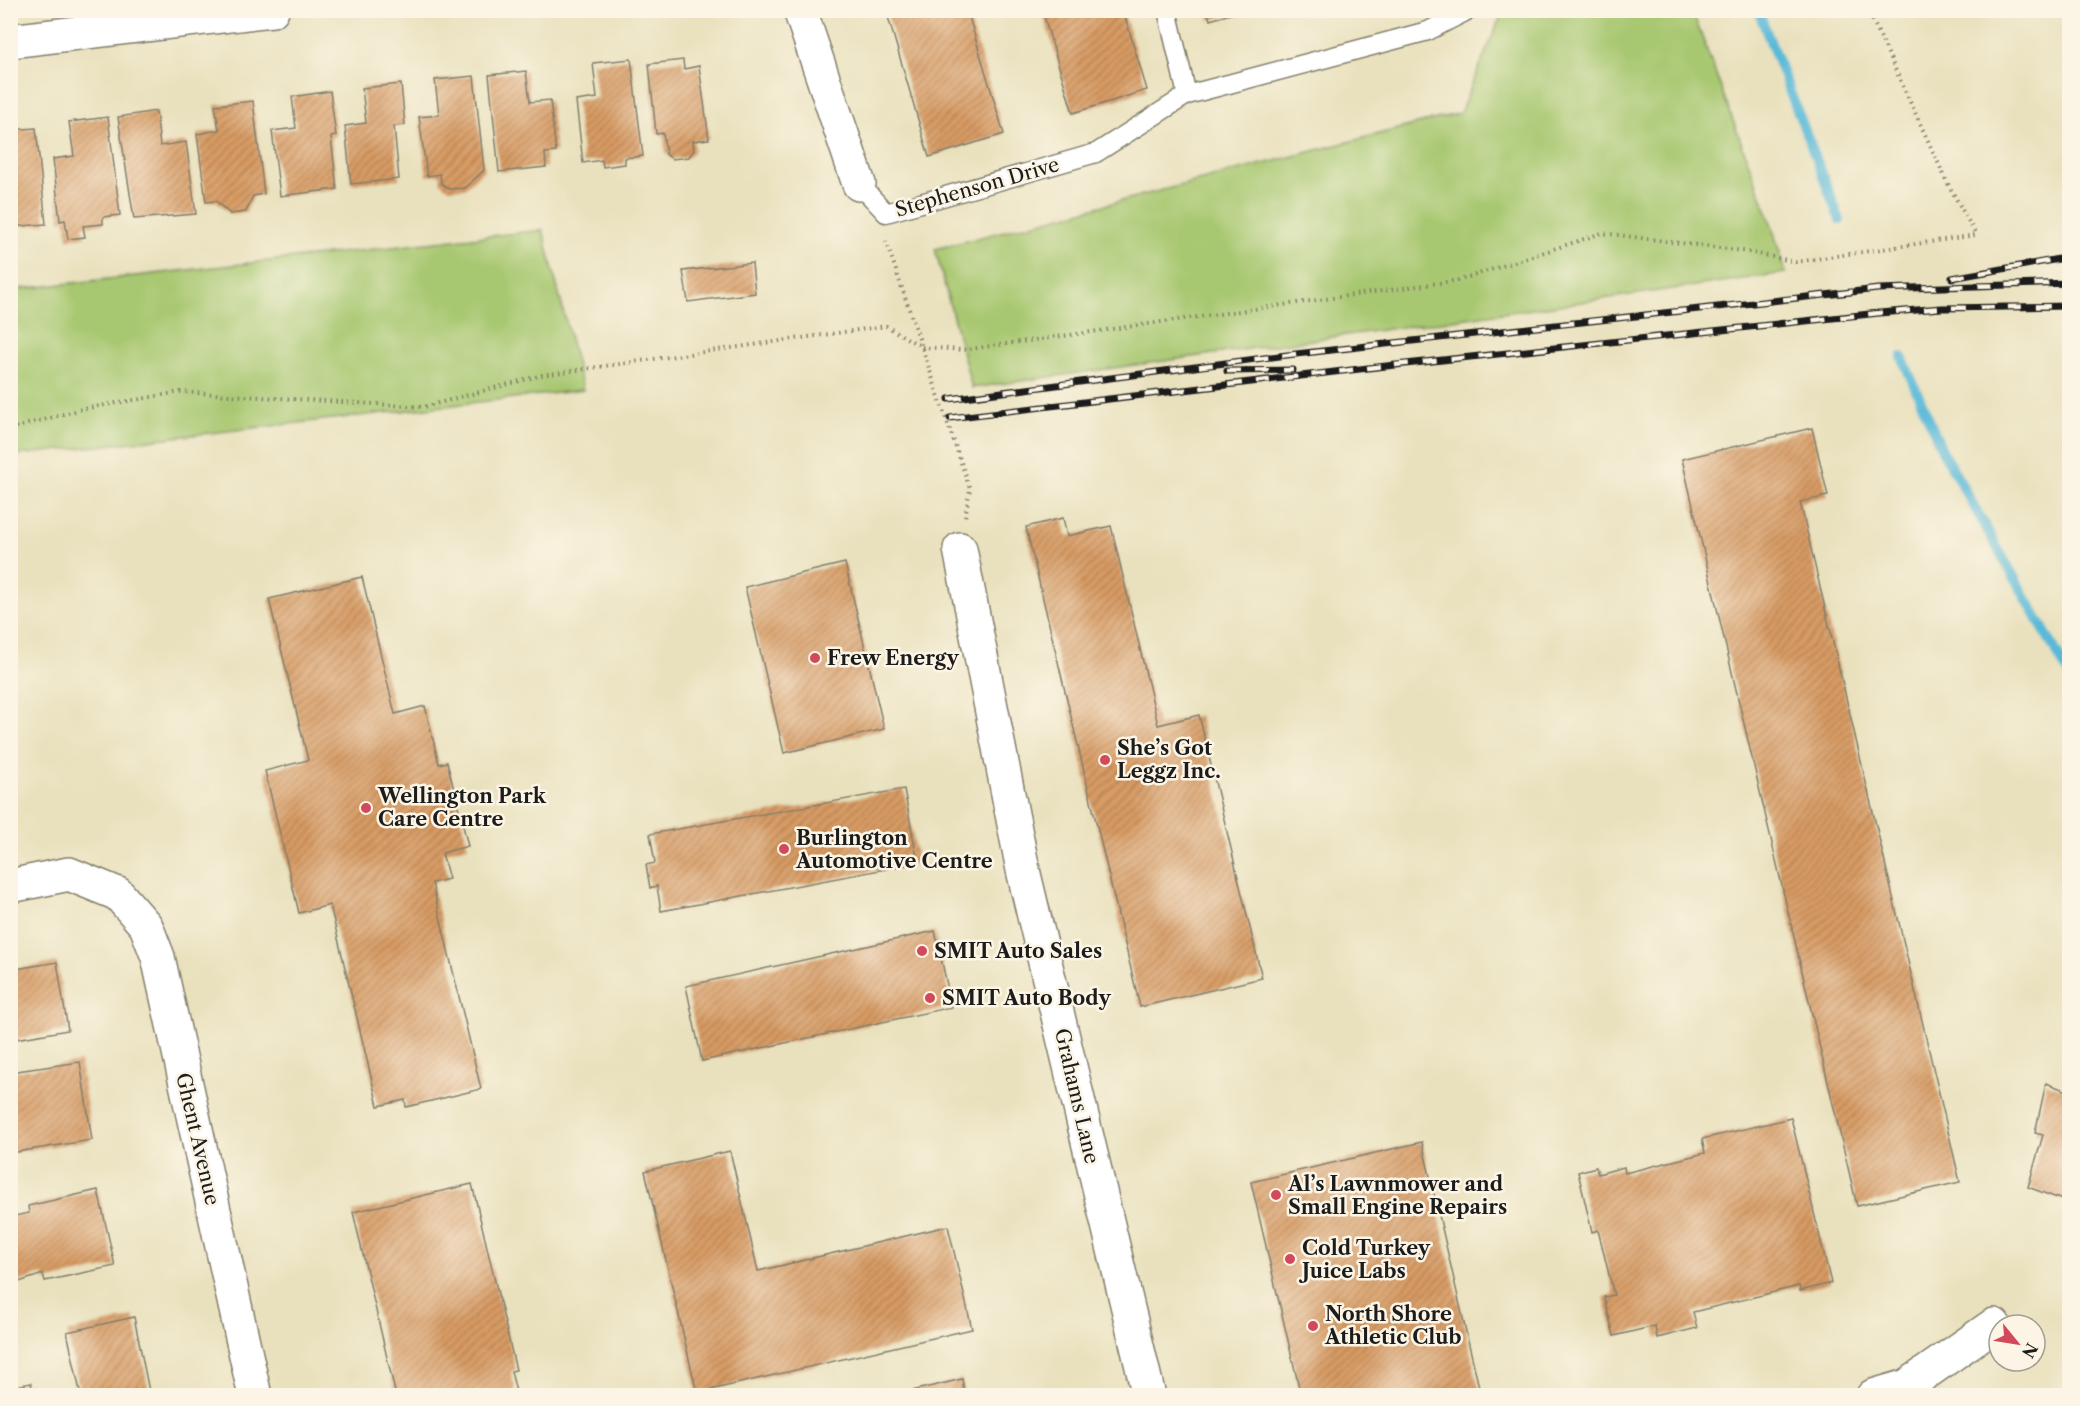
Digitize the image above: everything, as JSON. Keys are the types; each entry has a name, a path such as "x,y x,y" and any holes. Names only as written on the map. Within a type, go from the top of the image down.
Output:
{"street":[{"path":"10,41 272,10"},
{"name":"Stephenson Drive","path":"800,10 859,184"},
{"name":"Grahams Lane","path":"960,549 1023,870 1149,1395"},
{"name":"Ghent Avenue","path":"10,886 69,874 118,894 146,926 158,957 255,1395"},
{"path":"1874,1395 1907,1386 1987,1330"}],"lane":[{"path":"1167,10 1187,95 1428,31 1469,10"},
{"name":"Stephenson Drive","path":"859,184 886,213 1096,153 1187,95"}],"path":[{"path":"10,429 82,410 180,392 424,407 542,375 886,326 922,347 963,350 1460,279 1602,233 1733,250 1796,262 1976,235 1946,180 1868,10"},
{"path":"881,232 890,251 970,489 960,549"}],"green space":[{"path":"1692,10 1771,223 1786,273 972,388 935,249 1460,113 1503,11"},
{"path":"543,230 583,390 11,456 11,290"}],"building":[{"path":"886,10 967,10 1004,134 929,157"},
{"path":"1042,10 1123,10 1147,90 1073,113"},
{"path":"1207,10 1241,10 1241,11 1210,20"},
{"path":"631,59 643,156 625,158 625,164 603,167 602,160 583,163 576,101 597,98 593,63"},
{"path":"683,60 684,69 699,66 709,139 693,141 694,150 689,157 672,159 666,154 663,133 656,134 649,64"},
{"path":"526,71 530,102 550,100 556,152 545,153 546,167 499,172 489,75"},
{"path":"474,76 484,170 465,188 449,189 441,183 440,174 427,176 419,117 439,115 435,80"},
{"path":"401,84 405,125 394,126 399,179 351,184 345,126 366,123 362,88"},
{"path":"330,91 336,136 331,137 337,189 280,196 272,131 296,128 292,97"},
{"path":"253,101 264,194 253,196 246,212 230,214 216,201 206,202 197,134 219,130 215,105"},
{"path":"156,111 160,146 186,142 196,214 134,219 118,117"},
{"path":"108,117 120,215 103,217 103,224 83,226 85,237 68,239 65,220 60,221 53,159 74,156 69,122"},
{"path":"36,128 46,224 10,227 10,130"},
{"path":"752,263 755,293 688,302 683,271"},
{"path":"1812,428 1828,496 1800,502 1960,1182 1857,1206 1682,459"},
{"path":"1063,518 1067,536 1111,526 1158,725 1199,715 1262,978 1140,1007 1026,527"},
{"name":"Frew Energy","path":"845,563 884,729 784,753 745,587"},
{"name":"Wellington Park Care Centre","path":"362,577 395,714 425,706 439,764 447,762 468,846 442,853 449,879 432,883 481,1089 406,1107 405,1100 378,1106 330,905 299,913 265,771 308,760 269,599"},
{"name":"Burlington Automotive Centre","path":"904,789 918,863 661,911 657,886 650,888 646,865 655,863 650,834"},
{"path":"935,931 952,1007 702,1061 686,986"},
{"path":"57,962 68,1030 10,1040 10,970"},
{"path":"80,1062 92,1140 10,1153 10,1072"},
{"path":"2046,1083 2070,1092 2070,1203 2028,1187 2043,1135 2035,1133"},
{"path":"1791,1118 1831,1283 1800,1291 1799,1286 1693,1312 1697,1328 1657,1338 1655,1326 1614,1336 1604,1297 1614,1295 1598,1230 1592,1232 1578,1172 1596,1167 1598,1174 1624,1167 1625,1173 1705,1153 1702,1139"},
{"path":"1422,1142 1481,1396 1301,1396 1251,1182"},
{"path":"730,1151 758,1271 948,1226 972,1329 697,1393 645,1171"},
{"path":"472,1184 516,1370 511,1371 517,1396 396,1396 353,1212"},
{"path":"98,1190 115,1266 45,1281 43,1274 10,1285 10,1217 29,1213 28,1206"},
{"path":"134,1317 149,1391 146,1392 147,1396 81,1396 67,1332"},
{"path":"962,1379 965,1396 895,1396 895,1395"},
{"path":"31,1383 34,1396 10,1396 10,1387"}],"waterway":[{"path":"1758,10 1840,220"},
{"path":"1902,357 1942,450 2070,676"}],"railway":[{"path":"1952,278 2070,257"},
{"path":"949,399 1287,355 1878,289 2070,283"},
{"path":"950,418 1368,368 1879,313 1942,308 2070,306"},
{"path":"1227,371 1293,370"}],"place":[{"name":"Frew Energy","path":"815,658"},
{"name":"She’s Got Leggz Inc.","path":"1105,760"},
{"name":"Wellington Park Care Centre","path":"366,808"},
{"name":"Burlington Automotive Centre","path":"784,849"},
{"name":"SMIT Auto Sales","path":"922,951"},
{"name":"SMIT Auto Body","path":"930,998"},
{"name":"Al’s Lawnmower and Small Engine Repairs","path":"1276,1195"},
{"name":"Cold Turkey Juice Labs","path":"1290,1259"},
{"name":"North Shore Athletic Club","path":"1313,1326"}]}
